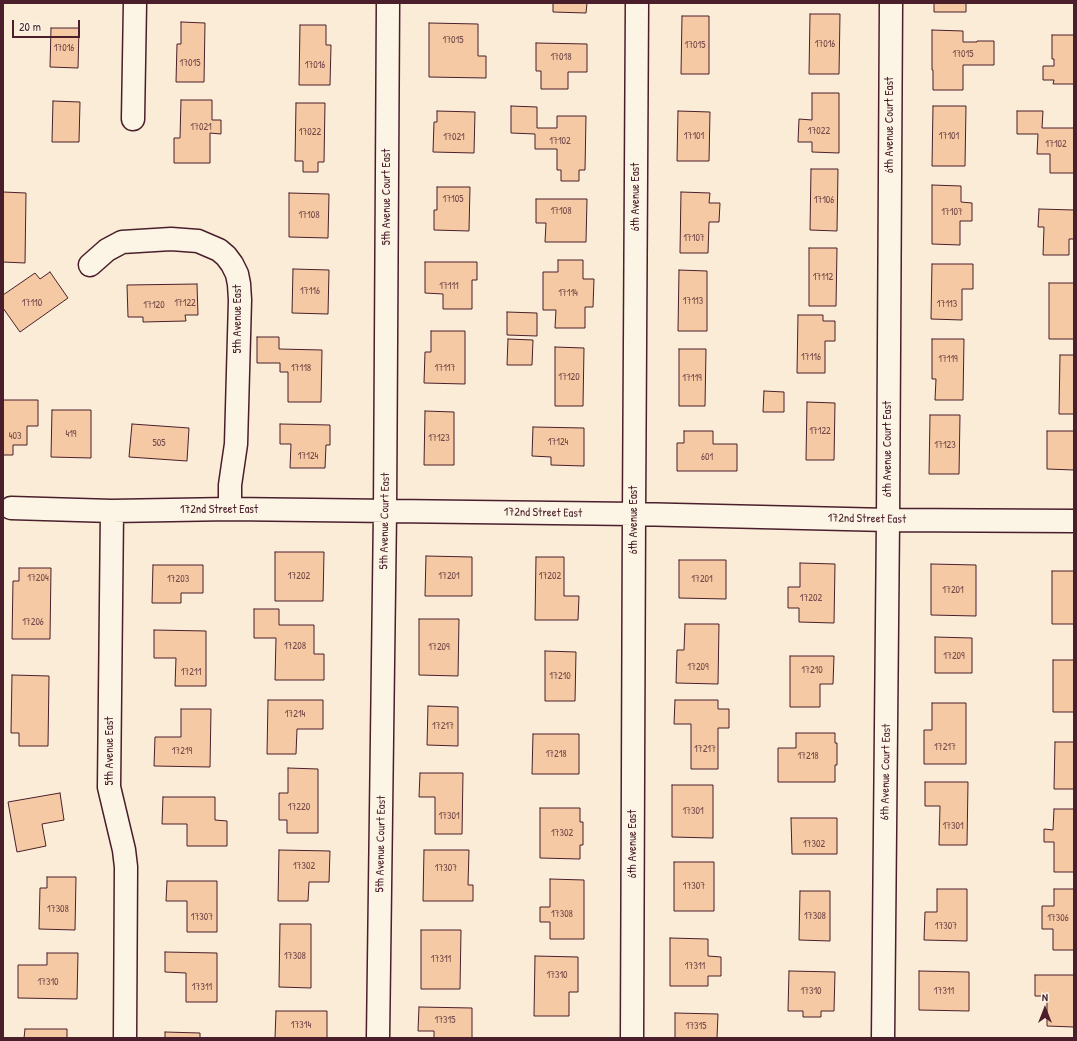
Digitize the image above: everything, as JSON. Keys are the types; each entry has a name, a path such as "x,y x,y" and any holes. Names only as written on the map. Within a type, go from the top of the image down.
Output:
{"street":[{"path":"133,119 135,3"},
{"name":"5th Avenue Court East","path":"378,1038 385,512 388,3"},
{"name":"6th Avenue East","path":"632,1038 637,3"},
{"name":"6th Avenue Court East","path":"883,1038 891,3"},
{"name":"5th Avenue East","path":"90,265 107,250 122,242 171,239 198,240 219,250 232,264 237,274 240,300 236,444 230,485 230,509"},
{"name":"172nd Street East","path":"11,508 112,511 230,509 634,514 888,520 1074,521"},
{"name":"5th Avenue East","path":"112,511 109,787 124,850 126,867 125,1038"}],"building":[{"path":"553,3 587,3 586,13 553,12"},
{"path":"934,3 966,3 966,12 934,12"},
{"path":"810,14 840,14 839,74 809,74"},
{"path":"682,16 709,16 709,74 681,74"},
{"path":"181,22 205,23 204,82 176,82 177,44 181,44"},
{"path":"429,23 478,24 478,56 486,56 486,78 429,77"},
{"path":"300,25 326,25 326,45 331,45 330,85 299,85"},
{"path":"51,28 79,28 78,68 50,67"},
{"path":"932,30 963,31 963,42 994,41 994,65 963,65 963,90 933,90"},
{"path":"1052,35 1074,35 1074,84 1053,84 1054,80 1043,80 1043,66 1054,66 1054,59 1052,59"},
{"path":"536,43 587,44 587,72 568,72 568,89 541,89 541,71 536,71"},
{"path":"812,93 839,93 839,153 812,152 812,142 798,142 799,119 812,120"},
{"path":"181,100 212,100 212,120 221,120 221,134 210,133 210,163 174,163 174,138 180,138"},
{"path":"53,101 80,102 79,142 52,142"},
{"path":"296,103 325,103 324,162 318,162 318,172 303,172 303,161 295,161"},
{"path":"511,106 537,107 537,128 557,128 557,116 586,116 585,170 579,170 579,181 561,181 561,170 557,170 557,149 535,149 535,134 511,133"},
{"path":"933,106 966,106 965,166 932,166"},
{"path":"437,111 475,112 474,153 433,152 434,122 437,122"},
{"path":"678,111 710,112 709,161 677,161"},
{"path":"1017,111 1043,111 1042,128 1074,128 1074,173 1050,173 1050,154 1037,154 1038,134 1017,134"},
{"path":"811,169 838,169 837,231 810,230"},
{"path":"932,185 961,186 961,202 972,203 972,221 960,221 960,245 932,244"},
{"path":"437,187 470,187 469,231 434,230 434,210 437,210"},
{"path":"3,192 26,193 25,263 3,262"},
{"path":"681,192 710,193 709,203 720,203 719,222 709,222 708,253 680,253"},
{"path":"289,193 329,194 328,238 289,237"},
{"path":"536,199 587,199 586,242 545,242 546,223 536,223"},
{"path":"1039,209 1074,210 1074,239 1069,239 1069,255 1043,255 1044,227 1038,227"},
{"path":"809,248 837,248 836,306 809,306"},
{"path":"558,260 583,260 583,279 594,279 593,307 585,307 585,328 555,328 556,310 543,310 543,272 558,272"},
{"path":"425,262 477,262 477,280 472,280 472,309 443,309 443,294 425,293"},
{"path":"932,264 973,264 973,289 962,289 962,320 931,319"},
{"path":"293,269 329,270 328,314 292,313"},
{"path":"679,270 707,271 707,331 678,331"},
{"path":"50,272 68,298 20,332 3,308 3,295 35,273 40,279"},
{"path":"1049,283 1074,283 1074,339 1049,339"},
{"path":"197,284 198,315 185,315 186,321 143,322 143,317 128,317 127,285"},
{"path":"507,312 537,313 537,336 507,335"},
{"path":"798,315 823,315 823,321 835,321 835,341 825,341 825,373 797,373"},
{"path":"431,331 465,331 465,384 424,383 425,352 431,352"},
{"path":"257,337 279,337 279,349 322,350 321,402 288,402 288,372 280,372 280,363 257,363"},
{"path":"508,339 533,340 532,365 507,365"},
{"path":"932,339 964,339 963,400 935,400 936,379 932,379"},
{"path":"555,347 584,348 583,406 555,406"},
{"path":"679,349 706,349 705,406 679,406"},
{"path":"1060,355 1074,355 1074,414 1059,414"},
{"path":"764,391 784,392 784,412 763,412"},
{"path":"3,400 38,400 38,426 27,426 27,445 13,445 13,455 3,455"},
{"path":"807,402 835,403 834,460 806,460"},
{"path":"52,410 91,410 91,458 51,457"},
{"path":"425,411 454,412 454,465 424,465"},
{"path":"930,415 960,415 959,474 929,474"},
{"path":"132,424 189,428 187,461 129,457"},
{"path":"280,424 330,425 330,445 326,445 325,468 290,468 291,444 280,444"},
{"path":"533,427 584,428 584,466 551,465 551,457 532,456"},
{"path":"684,431 713,431 713,444 737,444 737,471 677,471 677,443 684,443"},
{"path":"1047,431 1074,431 1074,470 1047,469"},
{"path":"275,552 324,552 323,601 275,601"},
{"path":"426,556 472,557 472,596 425,596"},
{"path":"536,557 564,557 564,596 579,596 578,620 535,620"},
{"path":"679,560 726,560 726,599 679,598"},
{"path":"800,563 835,564 834,623 799,622 799,608 788,608 788,587 800,587"},
{"path":"931,564 976,565 976,616 931,615"},
{"path":"153,565 203,565 203,593 181,593 181,603 152,603"},
{"path":"19,568 51,568 50,639 12,639 13,581 19,581"},
{"path":"1052,571 1074,571 1074,624 1052,624"},
{"path":"254,609 279,609 279,625 314,625 314,654 324,654 324,680 275,680 276,638 254,638"},
{"path":"419,619 459,619 458,676 419,675"},
{"path":"685,624 719,624 718,684 676,683 677,650 684,650"},
{"path":"154,630 206,631 206,686 175,686 176,658 154,658"},
{"path":"935,637 972,638 972,673 935,673"},
{"path":"545,651 576,652 575,701 545,701"},
{"path":"790,656 834,656 833,684 820,684 820,707 790,707"},
{"path":"1053,660 1074,660 1074,712 1053,712"},
{"path":"12,675 49,676 48,746 19,746 19,733 11,733"},
{"path":"268,700 323,700 323,729 297,729 296,754 267,754"},
{"path":"675,700 718,700 718,709 729,709 729,728 718,728 718,769 691,769 691,724 674,724"},
{"path":"932,703 966,703 966,764 924,764 924,730 932,730"},
{"path":"428,706 458,707 458,746 427,745"},
{"path":"181,709 211,709 210,767 154,766 155,737 181,737"},
{"path":"796,733 835,733 835,743 837,743 837,765 835,765 835,782 778,782 778,748 796,748"},
{"path":"533,734 579,734 579,774 532,774"},
{"path":"1055,742 1074,742 1074,789 1054,789"},
{"path":"288,768 318,769 318,833 287,833 287,820 279,820 279,793 288,793"},
{"path":"420,773 463,773 462,834 435,834 435,797 419,797"},
{"path":"925,782 968,782 967,845 939,845 940,806 925,806"},
{"path":"672,785 713,785 713,838 672,837"},
{"path":"60,793 64,820 42,824 46,846 17,852 8,802"},
{"path":"163,797 215,797 215,820 227,821 227,846 187,846 187,824 162,824"},
{"path":"540,808 580,808 580,822 583,822 583,845 580,845 580,859 540,858"},
{"path":"1054,809 1074,809 1074,872 1054,872 1054,842 1044,842 1044,829 1053,830"},
{"path":"791,818 837,818 837,854 792,854"},
{"path":"279,850 330,851 329,882 309,882 308,901 278,901"},
{"path":"424,850 469,850 468,885 473,885 473,901 423,901"},
{"path":"674,862 714,862 714,911 674,911"},
{"path":"47,877 76,877 75,930 39,929 40,888 47,888"},
{"path":"550,879 584,880 584,939 550,939 550,922 540,922 540,907 550,907"},
{"path":"167,881 217,881 217,932 187,932 187,901 166,901"},
{"path":"937,889 967,889 967,941 924,940 925,912 937,912"},
{"path":"1054,889 1074,889 1074,950 1053,950 1053,929 1042,929 1042,906 1054,906"},
{"path":"800,891 830,891 830,941 799,940"},
{"path":"280,924 311,924 311,988 279,987"},
{"path":"421,930 461,930 460,989 421,989"},
{"path":"670,938 708,939 708,956 721,957 721,976 708,976 708,986 670,986"},
{"path":"165,952 217,953 217,1002 186,1002 186,973 165,972"},
{"path":"47,953 78,953 77,999 18,998 18,965 47,965"},
{"path":"535,956 578,957 578,992 569,992 569,1016 534,1016"},
{"path":"789,971 835,972 834,1011 821,1011 821,1017 803,1017 803,1011 788,1011"},
{"path":"919,971 969,972 969,1011 919,1010"},
{"path":"1035,975 1074,975 1074,1027 1047,1026 1047,996 1035,996"},
{"path":"419,1007 472,1008 472,1038 434,1038 434,1031 418,1031"},
{"path":"276,1011 327,1011 327,1038 275,1038"},
{"path":"675,1013 718,1014 717,1038 675,1038"},
{"path":"25,1029 67,1029 67,1038 24,1038"},
{"path":"165,1032 200,1033 200,1038 165,1038"}]}
